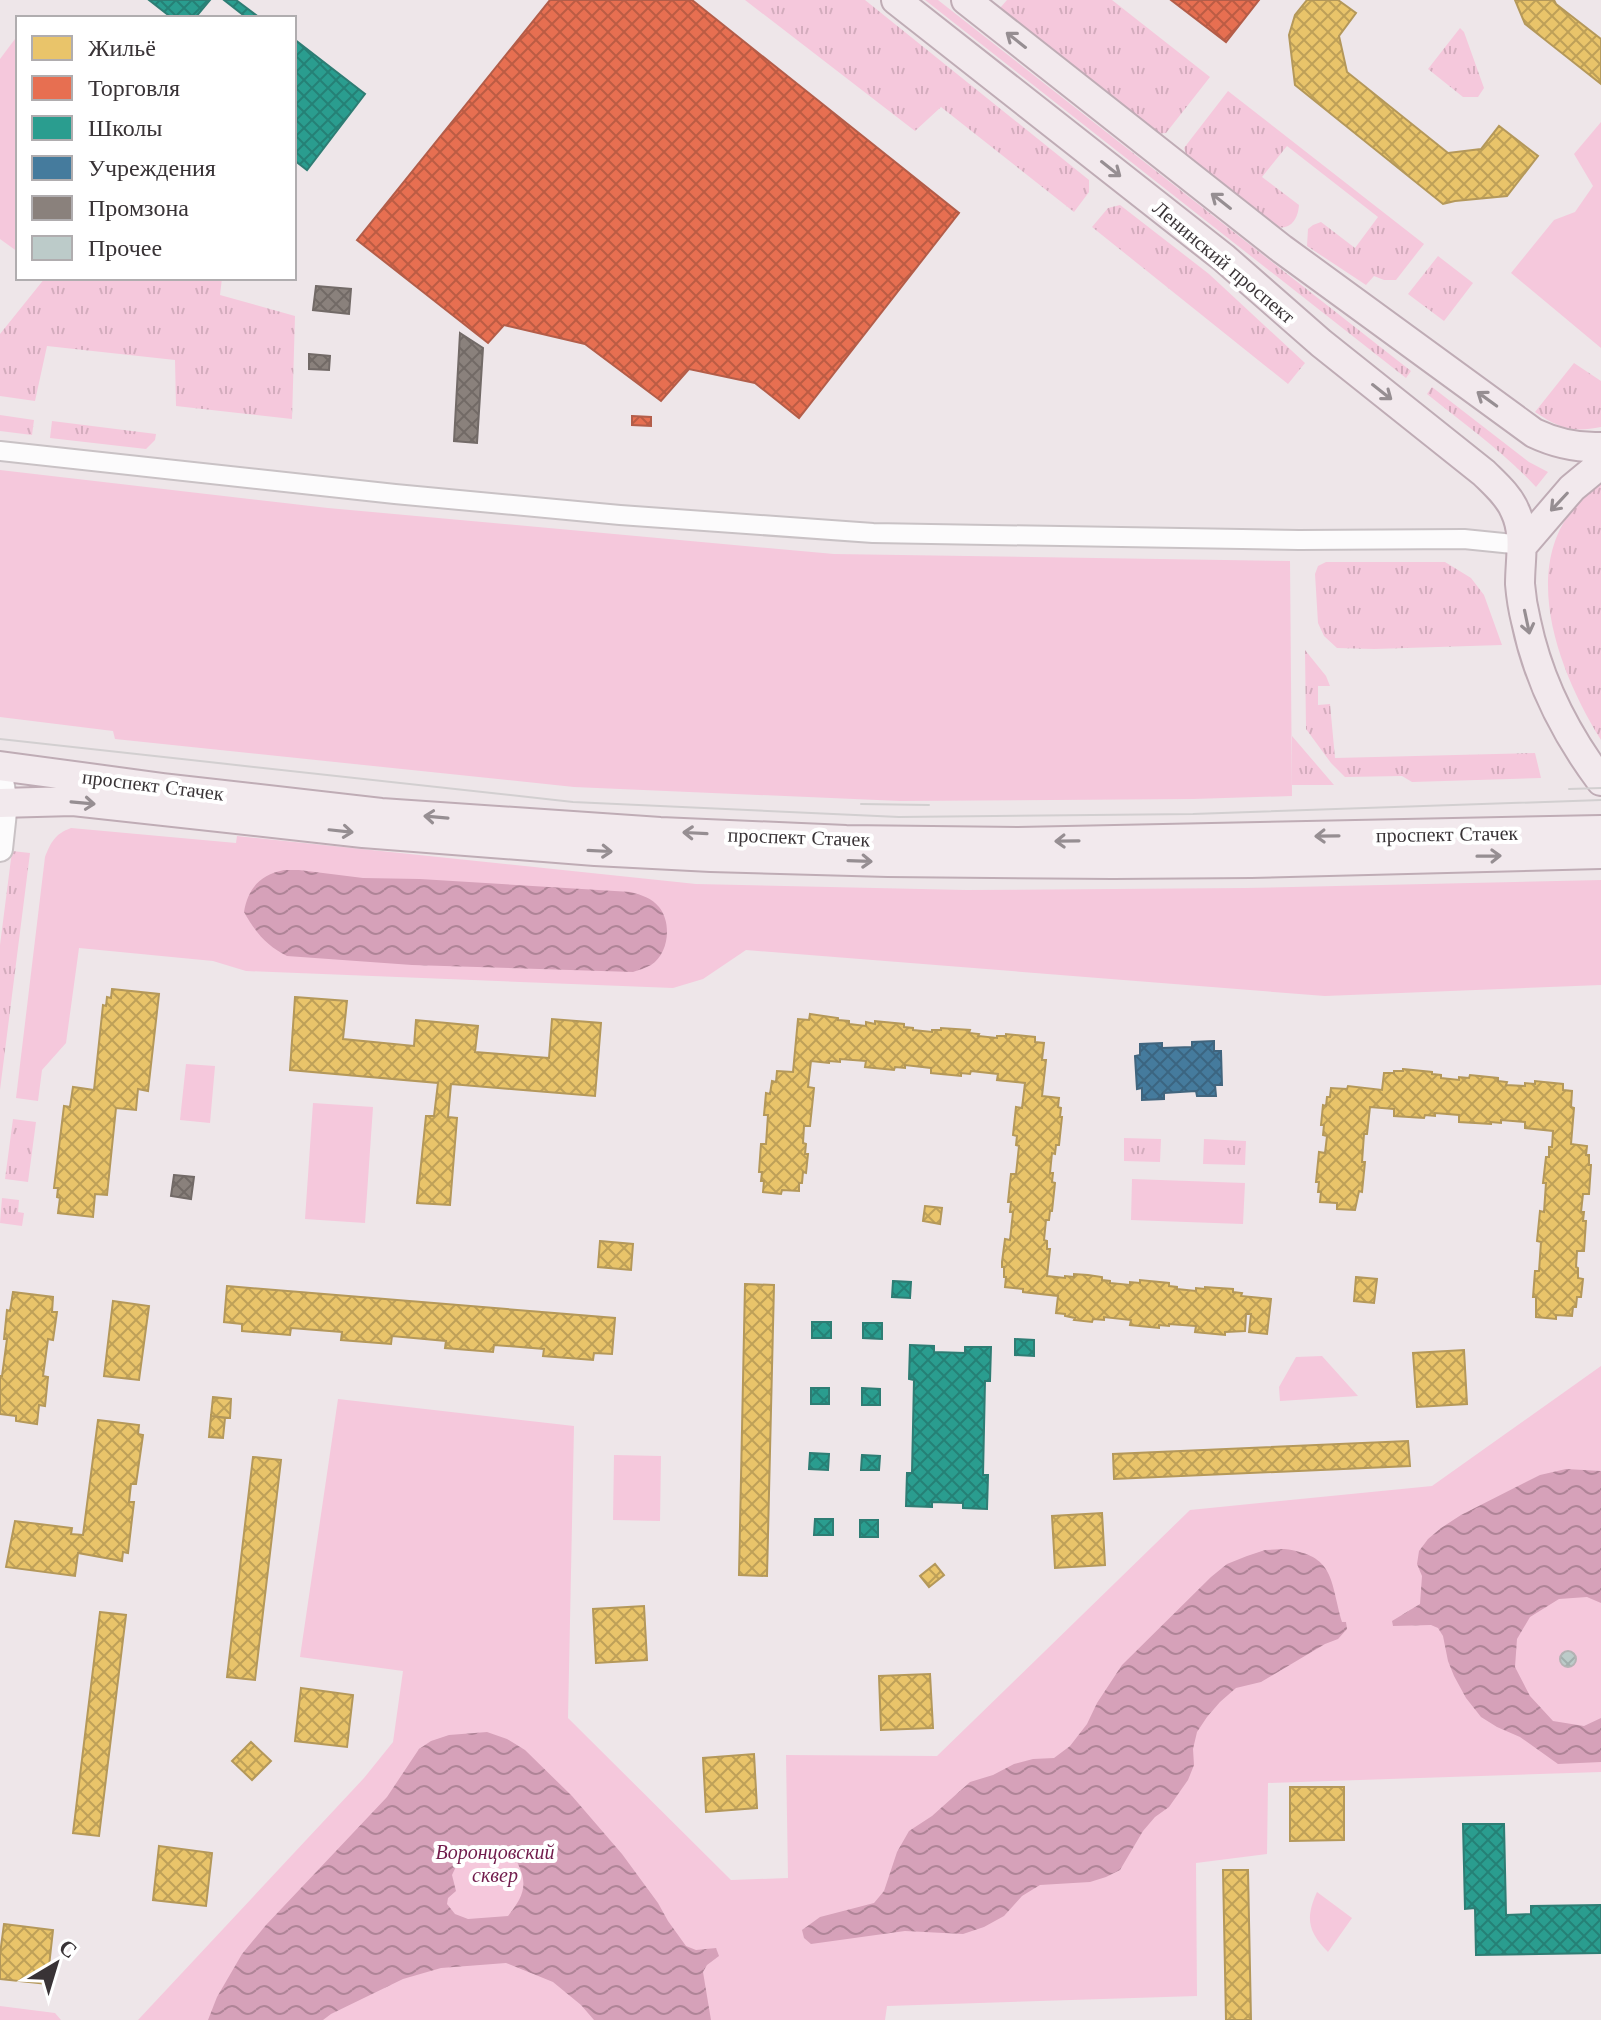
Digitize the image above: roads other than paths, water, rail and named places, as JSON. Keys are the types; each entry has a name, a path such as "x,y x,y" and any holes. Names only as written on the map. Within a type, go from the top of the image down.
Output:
{"main road":[{"name":"Ленинский проспект","path":"896,0 1224,258 1321,343 1500,489 1515,511 1523,545 1520,584 1525,619 1539,670 1563,724 1601,781"},
{"path":"966,0 1282,249 1534,433 1552,442 1601,447"},
{"path":"1523,545 1572,488 1601,464"},
{"name":"проспект Стачек","path":"0,766 381,813 660,832 846,840 1018,842 1601,830"},
{"name":"проспект Стачек","path":"2,803 73,801 363,833 711,857 1128,864 1601,854"}],"street":[{"path":"0,451 410,496 873,533 1299,540 1464,539 1523,545"},
{"path":"0,775 0,849"}],"water":[{"path":"284,870 363,878 631,892 650,899 659,907 666,921 667,938 657,960 633,972 412,965 287,956 262,938 244,912 256,884 268,875"},
{"path":"1566,1469 1601,1471 1601,1603 1587,1597 1559,1599 1530,1617 1517,1639 1515,1667 1530,1696 1553,1721 1584,1726 1601,1718 1601,1762 1558,1764 1520,1737 1481,1717 1454,1676 1438,1628 1431,1625 1393,1626 1392,1621 1420,1604 1422,1576 1417,1564 1419,1551 1428,1539 1461,1515 1540,1475"},
{"path":"1265,1550 1301,1552 1322,1564 1332,1582 1342,1622 1346,1622 1347,1629 1338,1639 1261,1682 1236,1688 1220,1702 1197,1732 1193,1749 1194,1765 1188,1780 1169,1807 1143,1831 1120,1870 1090,1882 1040,1885 1022,1896 1004,1916 963,1934 905,1931 811,1944 804,1938 802,1930 820,1917 874,1903 884,1891 897,1852 909,1831 932,1816 970,1782 1014,1764 1054,1758 1070,1746 1087,1724 1122,1665 1227,1564"},
{"path":"487,1732 525,1750 572,1796 622,1854 686,1946 696,1950 716,1948 719,1956 703,1972 711,2020 594,2020 553,1982 506,1963 441,1968 403,1979 323,2020 208,2020 217,1997 242,1954 266,1925 387,1797 419,1749 449,1735","holes":["488,1845 503,1848 515,1859 523,1879 522,1892 508,1916 468,1919 455,1914 447,1904 448,1898 456,1891 452,1875 462,1854"]}],"tram line":[{"path":"0,739 573,802 899,817 1193,814 1601,800"},
{"path":"1569,789 1601,788"},
{"path":"861,804 929,805"}],"park label":[{"name":"Воронцовский сквер","path":"495,1864"}]}
